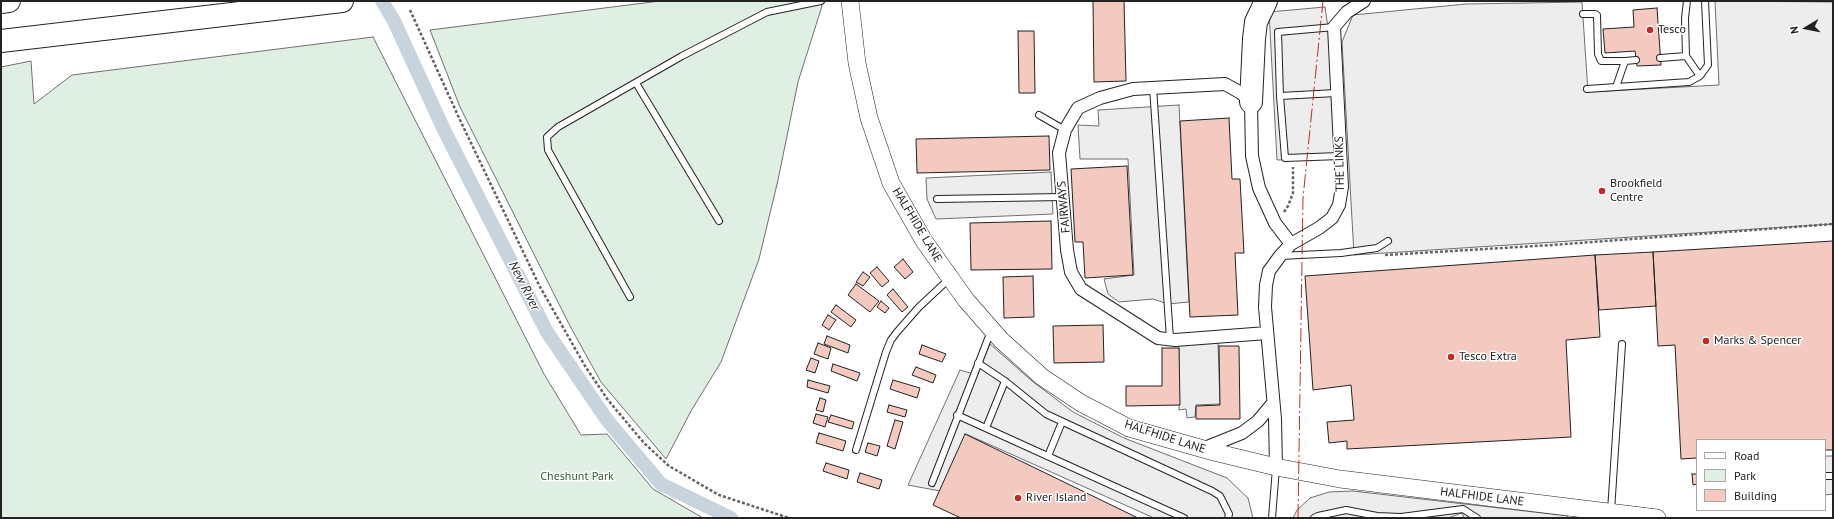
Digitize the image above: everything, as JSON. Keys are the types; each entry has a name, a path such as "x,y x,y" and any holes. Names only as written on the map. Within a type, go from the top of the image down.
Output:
{"highway":[{"path":"1,2 9,1"},
{"path":"1,41 342,1"},
{"path":"1251,102 1256,22 1266,1"},
{"path":"1,56 38,48 74,32"}],"main road":[{"name":"HALFHIDE LANE","path":"850,1 857,62 869,118 891,183 924,241 966,300 992,329 1042,377 1081,403 1129,428 1202,449 1276,467 1340,479 1658,518"}],"street":[{"path":"1334,28 1347,12 1364,1"},
{"name":"THE LINKS","path":"1276,467 1273,403 1265,307 1266,285 1269,271 1280,256 1291,244 1319,228 1332,218 1339,205 1342,187 1336,93 1334,28"},
{"name":"FAIRWAYS","path":"1251,102 1241,93 1225,84 1133,89 1100,98 1078,108 1065,130 1060,153 1063,197 1067,250 1071,272 1080,289 1158,338 1170,339 1267,333"},
{"path":"1251,102 1252,156 1259,188 1275,223 1291,244"},
{"path":"1202,449 1242,433 1258,420 1273,403"}],"lane":[{"path":"630,297 548,150 546,143 547,137 558,127 682,56 767,12 821,1"},
{"path":"1687,1 1685,18 1686,56 1700,76"},
{"path":"1587,89 1689,82 1700,76 1708,65 1705,1"},
{"path":"1583,14 1597,15 1598,54 1601,61 1636,60"},
{"path":"1334,28 1278,32 1280,96 1285,158 1340,156"},
{"path":"1660,58 1686,56"},
{"path":"1616,87 1625,61"},
{"path":"636,83 719,221"},
{"path":"1153,87 1170,339"},
{"path":"1280,96 1336,93"},
{"path":"1039,115 1065,130"},
{"path":"938,200 1063,197"},
{"path":"1280,256 1341,254 1378,248 1388,241"},
{"path":"856,450 891,340 919,307 950,278"},
{"path":"932,483 957,415 992,329"},
{"path":"1611,512 1622,344"},
{"path":"978,363 1005,381 1046,414 1212,491 1220,496 1229,514 1228,518"},
{"path":"986,428 1005,381"},
{"path":"957,415 1184,518"},
{"path":"1048,456 1062,422"},
{"path":"1272,518 1276,467"},
{"path":"1314,518 1346,510 1377,516 1400,518 1463,509 1477,518"}],"path":[{"path":"410,10 460,120 539,286 585,366 608,400 644,444 669,466 719,495 789,518"},
{"path":"1275,223 1288,206 1293,193 1294,158"},
{"path":"1383,255 1559,245 1833,224"}],"green space":[{"path":"660,1 821,1 822,6 798,82 778,180 759,259 721,362 691,411 666,459 601,382 570,326 460,107 430,30"},
{"name":"Cheshunt Park","path":"373,37 544,374 581,435 607,434 653,489 703,518 1,518 1,67 31,61 34,104 72,75"}],"shaded area":[{"path":"1715,1 1833,2 1833,224 1354,255 1342,42 1353,15 1466,4 1582,2 1588,92 1719,85"},
{"path":"1325,7 1331,48 1334,158 1277,160 1269,12"},
{"path":"1179,105 1189,302 1168,304 1153,299 1119,302 1108,294 1104,279 1134,275 1128,159 1080,159 1078,125 1099,126 1098,110"},
{"path":"1051,172 1053,214 936,219 927,199 926,178"},
{"path":"1218,342 1220,404 1196,405 1195,417 1187,418 1186,409 1179,410 1179,345"},
{"path":"990,344 1032,381 1073,412 1124,438 1227,478 1248,498 1253,518 1154,518 966,434 940,491 908,485 960,370 977,375"},
{"path":"1826,456 1833,456 1833,494 1826,495"},
{"path":"1353,491 1568,516 1567,518 1464,518 1462,513 1448,518 1293,518 1297,510 1310,498 1329,492"}],"building":[{"path":"1093,1 1124,1 1126,81 1094,82"},
{"path":"1657,8 1661,65 1637,66 1635,51 1605,53 1603,29 1634,27 1633,10"},
{"path":"1018,31 1034,31 1035,93 1019,93"},
{"path":"1229,118 1232,179 1240,179 1244,253 1235,253 1238,315 1190,317 1180,121"},
{"path":"1049,136 1050,170 917,173 916,139"},
{"path":"1127,166 1133,275 1085,278 1083,242 1075,242 1071,169"},
{"path":"1051,221 1052,269 971,270 970,223"},
{"path":"1833,241 1833,450 1826,450 1826,439 1696,439 1696,458 1681,459 1675,345 1658,346 1653,252"},
{"path":"1653,252 1656,306 1599,310 1595,255"},
{"path":"1595,255 1600,337 1566,340 1571,437 1347,449 1347,441 1329,443 1327,422 1354,420 1351,385 1313,390 1305,276"},
{"path":"903,259 913,272 905,279 894,267"},
{"path":"877,267 889,281 882,287 870,273"},
{"path":"863,272 870,277 863,286 856,282"},
{"path":"1033,276 1034,317 1004,318 1003,277"},
{"path":"856,284 879,301 870,312 848,295"},
{"path":"893,289 908,307 902,312 887,295"},
{"path":"881,301 889,308 885,313 877,307"},
{"path":"836,305 856,320 851,327 831,312"},
{"path":"828,315 836,320 829,330 822,325"},
{"path":"1103,325 1104,362 1054,363 1053,326"},
{"path":"827,336 850,345 848,353 824,344"},
{"path":"818,343 831,348 828,359 814,354"},
{"path":"922,345 946,354 942,362 919,354"},
{"path":"1219,346 1239,346 1240,419 1196,419 1196,406 1220,405"},
{"path":"1162,348 1179,348 1180,405 1126,406 1126,386 1162,386"},
{"path":"811,358 819,361 815,373 806,370"},
{"path":"833,364 860,373 857,381 831,371"},
{"path":"916,367 936,375 933,383 912,375"},
{"path":"808,380 830,386 828,393 807,387"},
{"path":"893,380 920,388 917,398 890,389"},
{"path":"820,398 826,400 823,412 816,410"},
{"path":"889,405 907,410 905,417 887,412"},
{"path":"816,414 828,417 825,427 813,423"},
{"path":"831,415 854,422 852,429 828,422"},
{"path":"895,420 903,422 895,449 887,446"},
{"path":"819,433 846,441 843,451 816,443"},
{"path":"965,434 1138,518 961,518 933,505"},
{"path":"868,443 880,446 877,456 865,452"},
{"path":"826,463 849,470 847,479 823,471"},
{"path":"860,473 882,480 879,489 857,482"},
{"path":"1692,474 1696,474 1696,484 1693,485"}],"waterway":[{"name":"New River","path":"382,1 394,21 444,130 547,332 607,420 661,484 731,518"}],"power":[{"path":"1298,518 1303,198 1323,1"}],"place":[{"name":"Tesco","path":"1650,30"},
{"name":"Brookfield Centre","path":"1602,191"},
{"name":"Marks & Spencer","path":"1706,341"},
{"name":"Tesco Extra","path":"1451,357"},
{"name":"River Island","path":"1018,498"}]}
